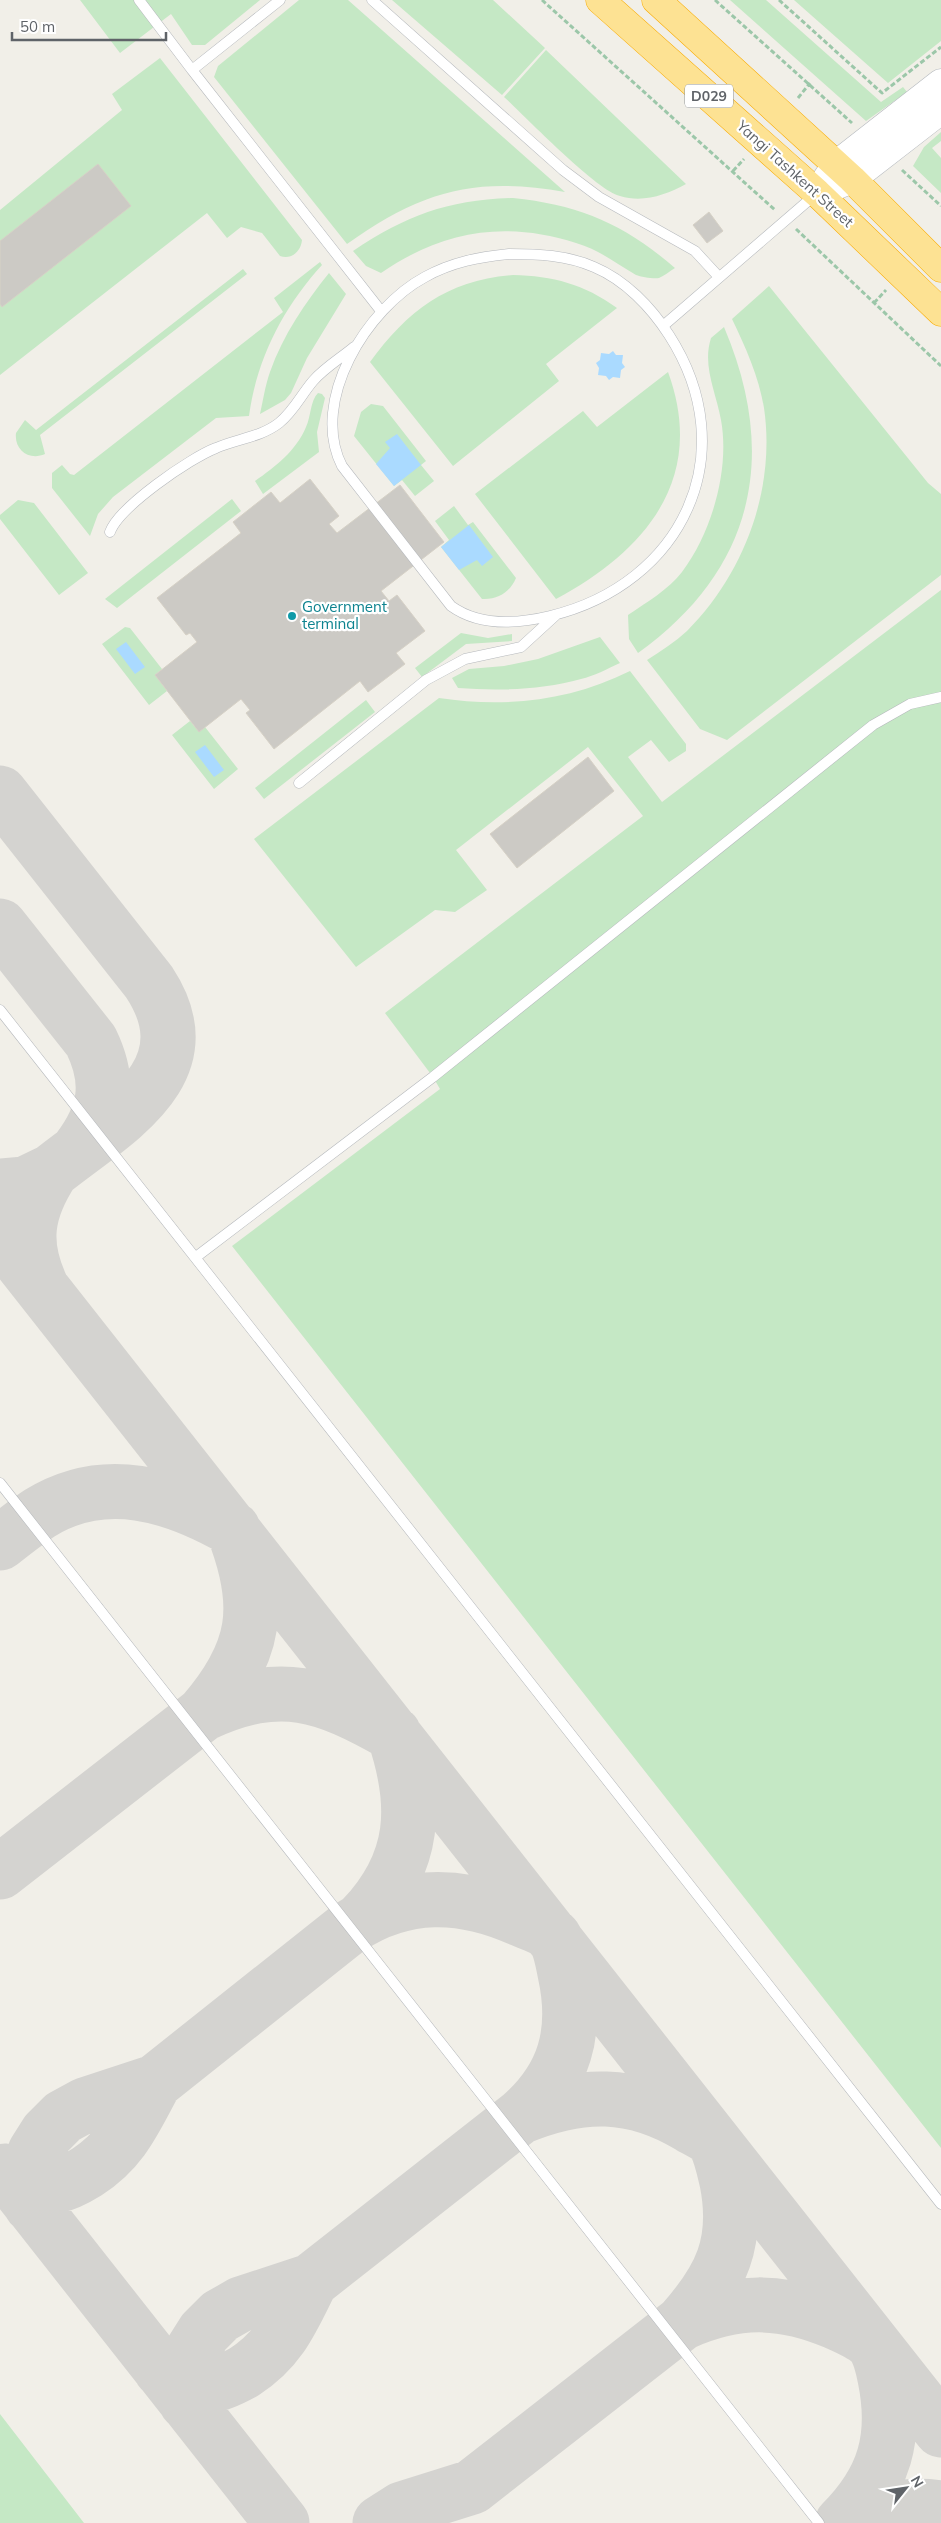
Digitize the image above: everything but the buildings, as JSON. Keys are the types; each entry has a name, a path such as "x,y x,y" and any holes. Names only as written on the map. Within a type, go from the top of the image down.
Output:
{"highway":[{"name":"Yangi Tashkent Street","path":"600,0 817,193 941,312"},
{"name":"D029","path":"656,0 844,172 941,268"}],"main road":[{"path":"817,193 844,172 941,83"},
{"path":"844,172 941,110"}],"lane":[{"path":"139,0 381,311"},
{"path":"192,70 280,0"},
{"path":"372,0 563,170 599,197 695,251 718,276"},
{"path":"663,326 718,276 817,193"},
{"path":"539,254 570,258 595,267 619,281 643,302 663,326 680,352 692,381 700,414 702,445 699,475 690,503 676,531 656,557 634,578 609,595 581,607 524,620 497,622 484,621 461,614 451,606 342,466 333,443 332,418 344,372 375,317 398,295 424,277 454,264 500,255 539,254"},
{"path":"110,532 122,513 193,458 216,447 254,436 278,424 292,410 314,380 359,344"},
{"path":"299,783 426,680 465,659 521,647 557,614"},
{"path":"196,1256 433,1077 873,725 910,704 941,697"},
{"path":"0,1010 196,1256 941,2204"},
{"path":"0,1483 819,2523"}],"path":[{"path":"542,0 785,220 941,366"},
{"path":"715,0 810,83"},
{"path":"779,0 882,93 941,47"}],"green space":[{"path":"80,0 260,0 205,45 192,45 171,14 120,53"},
{"path":"299,0 348,0 565,192 533,187 503,186 476,187 450,192 400,211 347,244 214,77 218,66"},
{"path":"392,0 493,0 545,48 502,95"},
{"path":"730,0 766,0 881,102 903,87 907,92 866,121"},
{"path":"794,0 941,0 941,41 888,83"},
{"path":"546,50 686,184 654,197 637,199 620,196 595,181 544,136 504,97"},
{"path":"160,58 302,240 300,248 292,256 280,256 262,233 241,227 227,238 207,213 0,375 0,210 122,110 112,94"},
{"path":"941,132 941,141 932,148 941,158 941,193 913,166 924,147"},
{"path":"513,198 559,206 600,219 638,239 675,268 659,278 636,275 585,246 549,236 524,232 499,231 451,239 427,247 381,273 366,266 353,251 392,228 429,212 468,202"},
{"path":"320,262 322,265 308,281 284,316 265,354 258,374 249,416 216,418 113,497 98,514 90,536 52,488 52,473 62,465 70,474 74,475 283,312 274,298"},
{"path":"243,269 247,274 40,435 45,454 39,456 28,455 20,449 17,444 16,433 25,420 36,430"},
{"path":"329,273 346,294 307,358 291,393 285,400 260,414 268,377 281,345 311,296"},
{"path":"513,275 541,277 568,283 592,293 617,308 546,364 559,381 453,466 370,362 399,327 431,301 469,283"},
{"path":"769,286 928,483 941,494 941,575 727,740 700,729 647,660 687,631 707,608 725,584 740,557 751,528 760,499 765,469 766,438 764,408 755,373 732,319"},
{"path":"724,327 741,375 750,421 752,465 745,507 731,547 708,585 677,620 638,653 629,639 628,615 664,590 682,572 702,538 716,499 721,479 723,439 721,420 708,359 711,338"},
{"path":"668,372 678,410 680,445 673,478 660,507 641,534 617,558 588,580 556,599 475,494 583,411 597,427"},
{"path":"318,393 322,394 325,398 317,432 319,452 263,494 255,481 277,464 297,444 309,419 313,400"},
{"path":"371,404 383,406 426,461 421,465 434,481 415,496 402,480 394,486 354,436 361,412"},
{"path":"232,499 241,511 117,608 105,599"},
{"path":"18,500 34,503 88,573 59,595 0,519 0,515"},
{"path":"454,506 468,525 473,522 516,578 503,594 493,598 482,599 441,547 449,540 435,521"},
{"path":"941,590 941,2148 232,1246 440,1089 385,1013 643,816 588,747 456,850 487,890 455,912 435,910 356,967 254,839 439,698 488,702 537,700 584,689 630,671 686,744 686,751 669,762 651,740 628,757 662,802"},
{"path":"125,627 130,628 162,669 155,675 167,691 149,705 102,644"},
{"path":"461,633 488,638 512,634 512,641 466,644 422,677 415,668"},
{"path":"600,637 620,663 586,678 535,687 489,689 458,688 452,678 469,669 504,666 538,659"},
{"path":"366,700 375,712 264,799 255,788"},
{"path":"190,721 199,732 205,727 238,769 214,789 172,735"},
{"path":"0,2414 84,2523 0,2523"}],"water":[{"path":"613,351 616,355 623,355 622,363 625,367 621,370 620,378 613,377 609,380 606,376 598,375 599,368 596,363 600,360 601,353 609,354"},
{"path":"397,434 421,465 394,486 376,464 390,448 385,442"},
{"path":"469,525 493,557 482,566 477,560 459,570 441,547"},
{"path":"126,642 145,667 135,674 116,649"},
{"path":"205,745 224,770 214,777 195,752"}],"taxiway":[{"path":"0,793 149,982 165,1014 168,1043 161,1069 146,1092 125,1114 52,1171"},
{"path":"0,926 91,1041 97,1056 101,1070 103,1097 95,1123 79,1149"},
{"path":"0,1186 25,1184 52,1171 37,1200 29,1228 31,1257 42,1288"},
{"path":"0,1235 941,2430"},
{"path":"0,1543 40,1513 64,1501 89,1494 114,1492 138,1493 163,1498 210,1517 233,1529 243,1556 249,1581 250,1627 235,1670 203,1714"},
{"path":"0,1872 203,1714 256,1696 279,1694 301,1696 345,1709 394,1734 402,1760 409,1809 407,1832 402,1854 394,1876 381,1897 363,1918"},
{"path":"31,2205 28,2178 35,2152 47,2133 63,2117 85,2105 155,2082 350,1927 371,1915 413,1902 434,1900 477,1904 538,1926 551,1934 556,1941 560,1950 569,1995 570,2015 568,2034 564,2052 548,2086 520,2117"},
{"path":"5,2171 30,2182 50,2186 64,2184 84,2174 100,2163 120,2142 155,2082"},
{"path":"186,2402 185,2378 192,2351 204,2332 220,2316 241,2304 311,2281 520,2117 564,2103 606,2099 648,2106 690,2126 715,2143 727,2182 730,2204 731,2224 728,2242 724,2259 717,2275 696,2307 682,2323"},
{"path":"8,2175 282,2523"},
{"path":"161,2370 205,2385 220,2383 244,2372 257,2363 276,2343 291,2320 311,2281"},
{"path":"380,2523 402,2509 472,2487 682,2323 721,2309 758,2305 796,2309 835,2322 868,2340 879,2355 888,2399 888,2438 878,2474 857,2507 842,2523"},
{"path":"848,2523 870,2514 906,2507 941,2508"}],"place":[{"name":"Government terminal","path":"292,616"}]}
